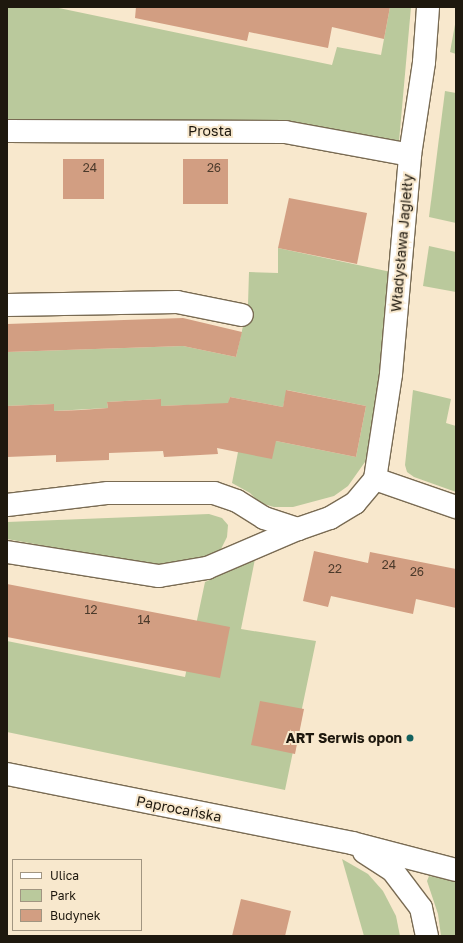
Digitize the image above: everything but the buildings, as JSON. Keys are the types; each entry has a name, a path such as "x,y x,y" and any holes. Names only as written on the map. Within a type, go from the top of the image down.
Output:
{"street":[{"name":"Władysława Jagiełły","path":"375,479 391,374 410,155 424,62 428,7"},
{"name":"Prosta","path":"7,131 285,132 410,155"},
{"path":"7,305 177,302 242,315"},
{"path":"7,552 158,576 207,568 298,529 330,518 355,503 375,479 456,507"},
{"path":"7,505 108,493 214,493 237,501 264,518 298,529"},
{"name":"Paprocańska","path":"7,774 352,843 456,870"},
{"name":"Paprocańska","path":"352,843 393,871 420,908 427,936"},
{"path":"414,936 420,908"}],"green space":[{"path":"7,7 54,7 332,65 337,47 381,55 390,7 411,7 399,141 255,123 7,120"},
{"path":"456,19 456,54 450,52"},
{"path":"445,91 456,93 456,223 429,217"},
{"path":"429,246 456,252 456,292 423,286"},
{"path":"278,248 391,272 377,408 365,462 348,486 334,496 293,507 274,507 260,503 250,493 232,483 238,452 276,441 356,457 366,406 287,390 283,407 230,397 228,407 215,404 161,406 161,399 107,402 108,408 54,411 54,404 7,406 7,352 183,346 236,357 248,304 249,272 278,273"},
{"path":"413,390 451,399 446,423 456,426 456,492 414,477 407,472 405,465"},
{"path":"209,514 222,518 228,525 227,537 221,549 207,558 161,567 7,539 7,522"},
{"path":"255,559 241,629 316,641 285,790 7,732 7,641 185,677 205,582"},
{"path":"342,859 368,874 383,891 396,916 400,936 364,936"},
{"path":"429,876 456,881 456,936 441,936 438,914 427,881"}],"place":[{"name":"ART Serwis opon","path":"410,738"}]}
